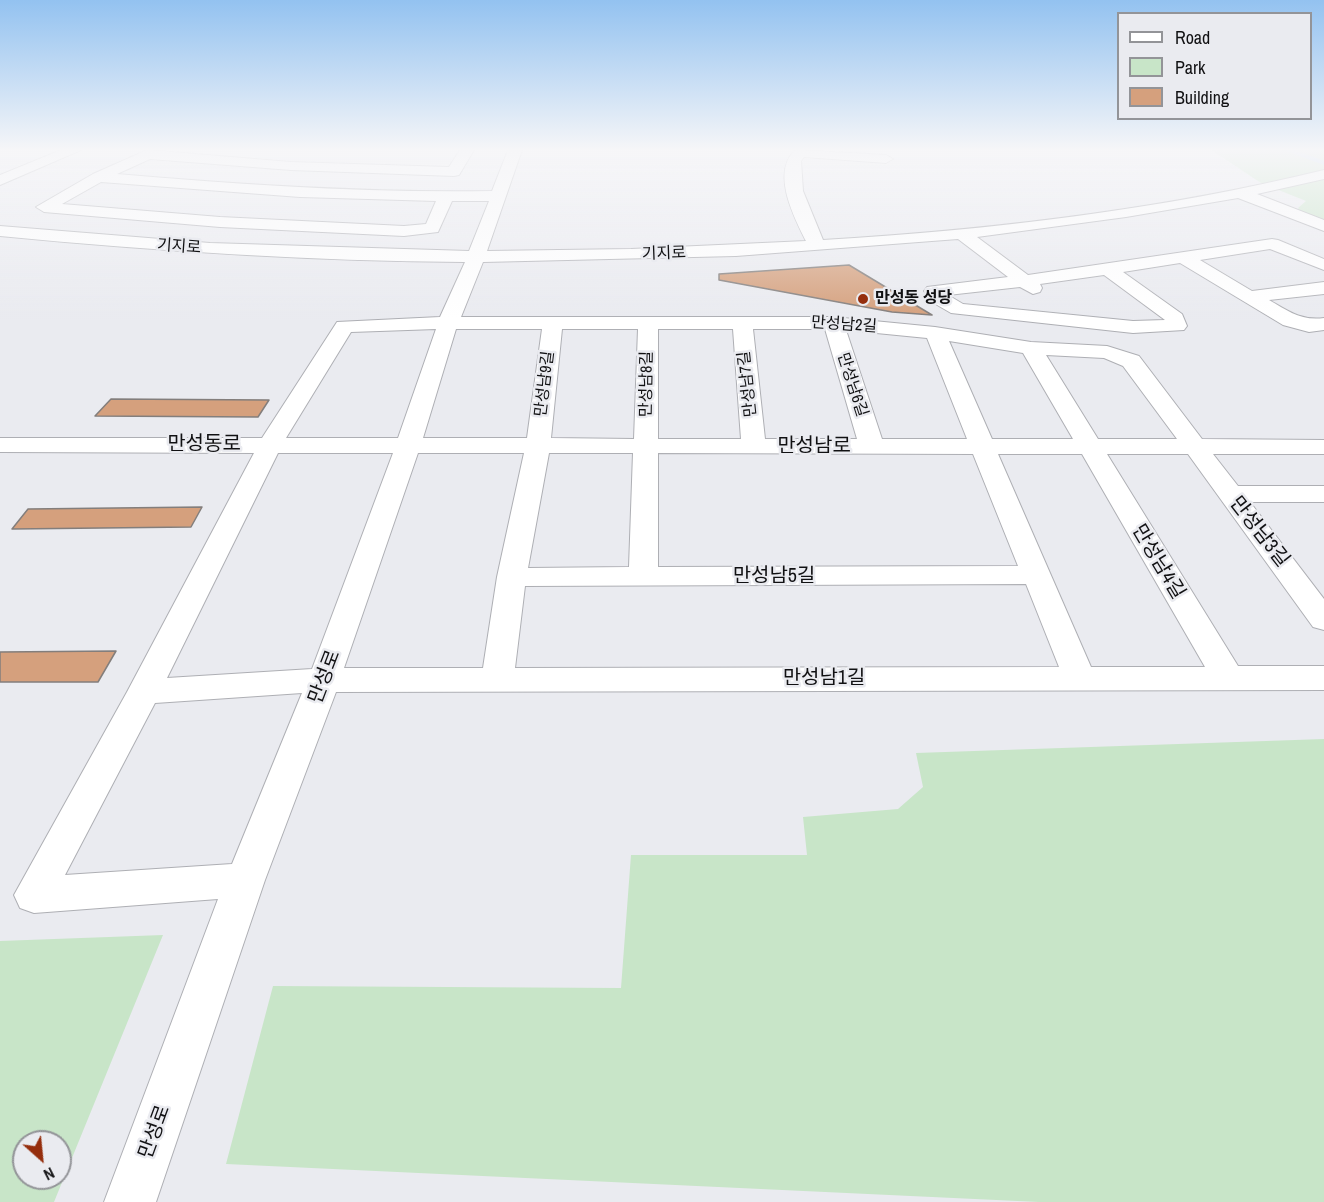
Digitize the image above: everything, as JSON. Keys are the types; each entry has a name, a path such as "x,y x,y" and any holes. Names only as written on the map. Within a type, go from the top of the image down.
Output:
{"street":[{"path":"46,206 44,207 220,222 404,231 432,228 442,206"},
{"name":"만성로","path":"130,1202 246,880 324,680 408,446 448,323 494,206"},
{"path":"800,206 804,223 818,246"},
{"name":"기지로","path":"0,242 140,256 474,262 814,257 1156,217 1204,206"},
{"path":"1274,206 1324,226"},
{"path":"188,248 220,222"},
{"name":"기지로","path":"0,231 188,248 474,262 968,238"},
{"path":"968,238 1026,282 1068,320"},
{"path":"1109,270 1175,318 1177,326 1133,327 958,309 939,298 934,291 1026,282 1272,244 1324,265"},
{"path":"1182,257 1290,321 1309,326 1324,324"},
{"path":"1247,297 1324,288"},
{"name":"만성남2길","path":"270,445 344,326 742,321 833,323 935,333 1030,348 1107,352 1131,361 1192,446"},
{"name":"만성남7길","path":"742,321 754,447"},
{"name":"만성남9길","path":"538,446 553,322"},
{"name":"만성남8길","path":"646,446 648,322"},
{"name":"만성남6길","path":"833,323 872,447"},
{"path":"935,333 1080,678"},
{"path":"1030,348 1087,445"},
{"path":"246,880 34,895 144,692 270,445"},
{"name":"만성남4길","path":"1087,445 1228,679"},
{"name":"만성남로","path":"408,446 1324,447"},
{"name":"만성동로","path":"3,448 408,446"},
{"path":"497,680 512,577 538,446"},
{"path":"643,578 646,446"},
{"name":"만성남3길","path":"1192,446 1324,620"},
{"path":"1230,494 1324,494"},
{"name":"만성남5길","path":"512,577 1036,575"},
{"path":"1295,579 1324,579"},
{"name":"만성남1길","path":"144,692 324,680 1324,678"}],"green space":[{"path":"1324,206 1324,221 1300,211 1298,208"},
{"path":"1324,739 1324,1202 1039,1202 226,1164 273,986 621,988 631,855 807,855 803,817 898,809 923,787 916,753"},
{"path":"163,935 72,1158 72,1130 12,1130 12,1190 59,1190 54,1202 0,1202 0,941"}],"building":[{"name":"만성동 성당","path":"849,265 932,315 892,312 719,280 719,274"},
{"path":"111,399 269,400 258,417 95,416"},
{"path":"202,507 191,527 12,529 28,509"},
{"path":"116,651 98,682 0,682 0,652"}],"place":[{"name":"만성동 성당","path":"863,299"}]}
